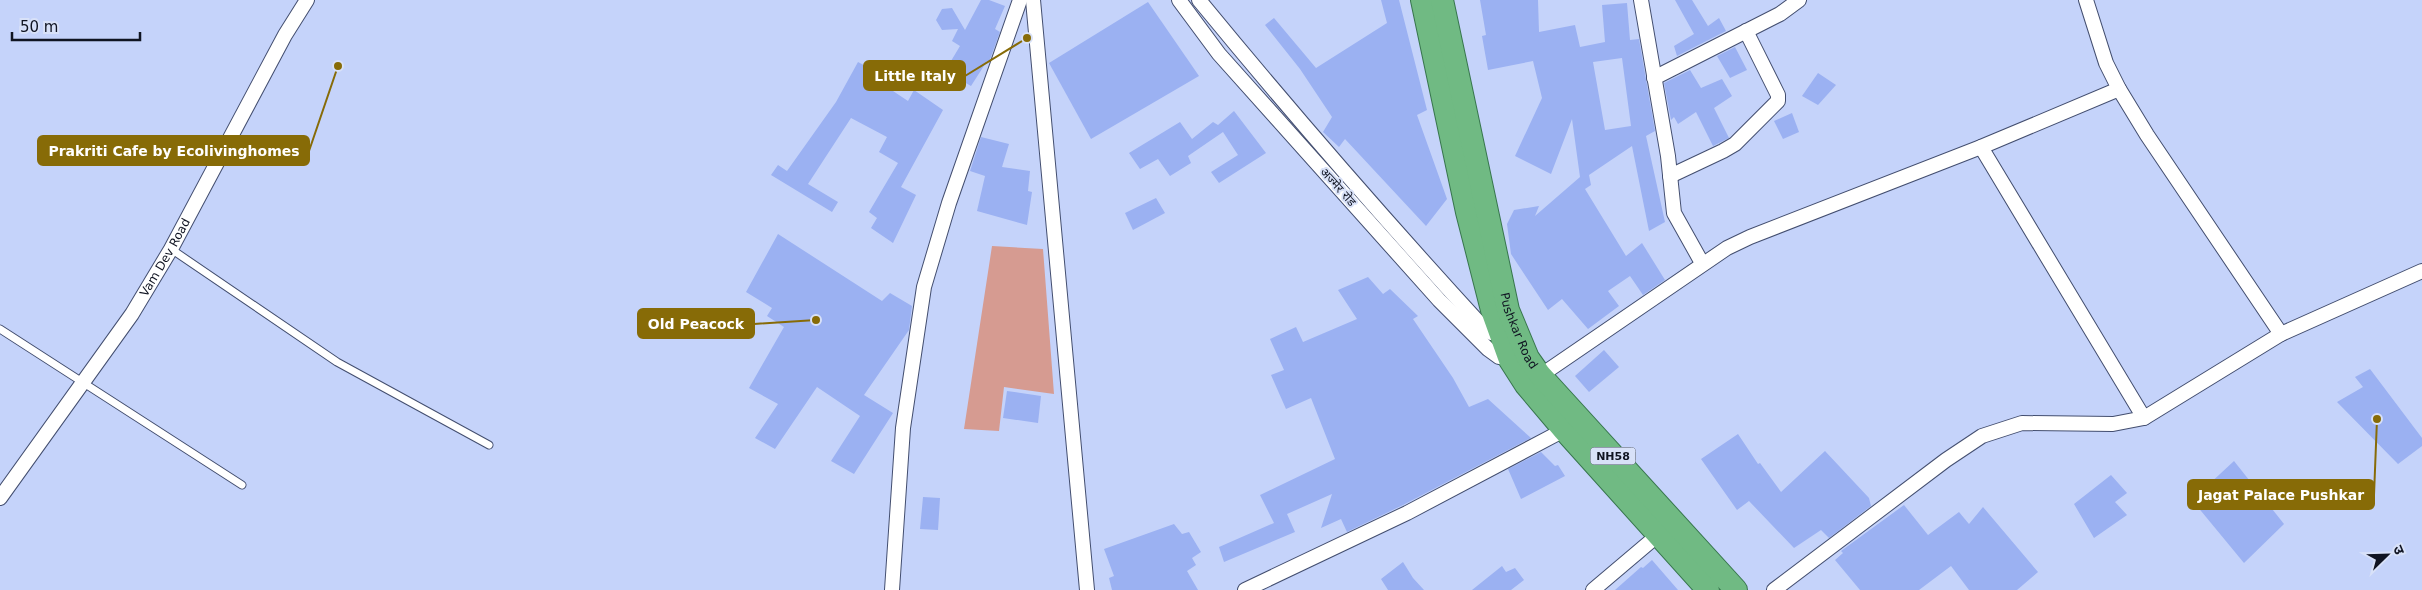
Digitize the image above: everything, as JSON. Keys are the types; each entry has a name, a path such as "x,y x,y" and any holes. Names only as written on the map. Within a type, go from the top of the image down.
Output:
{"highway":[{"name":"Pushkar Road","path":"1422,0 1467,212 1507,334 1526,369 1564,430 1708,590"},
{"name":"Pushkar Road","path":"1442,0 1508,310 1507,334"},
{"name":"Pushkar Road","path":"1526,369 1736,590"}],"street":[{"name":"Vam Dev Road","path":"1,494 132,314 171,249 285,35 307,0"},
{"path":"892,590 903,428 924,287 950,203 1020,0"},
{"path":"1033,0 1087,590"},
{"path":"1182,5 1198,0"},
{"name":"अज्मेर रोड","path":"1198,0 1385,219 1482,326 1491,333 1507,334"},
{"path":"1641,0 1668,156 1674,213 1702,263"},
{"path":"1654,78 1780,14 1799,0"},
{"path":"2086,0 2106,62 2119,89 2147,135 2281,334"},
{"name":"अज्मेर रोड","path":"1182,5 1219,54 1440,300 1488,349 1499,357 1526,369"},
{"path":"1670,176 1724,151 1748,132 1778,101 1778,95 1746,31"},
{"path":"1526,369 1702,263 1750,237 1981,147 2119,89"},
{"path":"1981,147 2144,418"},
{"path":"1774,590 1946,460 1982,436 2022,423 2113,424 2144,418 2281,334 2422,271"},
{"path":"1245,590 1408,513 1564,430"},
{"path":"1593,590 1658,535"}],"lane":[{"path":"171,249 337,362 489,445"},
{"path":"0,329 242,485"}],"shaded area":[{"path":"992,246 1043,249 1054,394 1004,387 999,431 964,429"}],"building":[{"path":"981,0 989,0 1005,6 995,29 1000,32 989,62 987,61 971,86 945,71 960,46 952,41 958,29 942,30 936,20 942,9 952,8 965,30"},
{"path":"1381,0 1399,0 1427,110 1417,115 1447,199 1426,226 1345,139 1339,147 1323,132 1332,117 1300,69 1265,25 1274,18 1316,68 1387,23"},
{"path":"1480,0 1538,0 1539,32 1575,25 1580,47 1605,42 1602,5 1627,3 1630,40 1639,39 1655,131 1646,136 1665,222 1649,231 1632,146 1589,175 1591,185 1585,189 1626,256 1642,243 1665,280 1643,295 1630,276 1608,291 1619,306 1588,329 1562,299 1548,310 1511,254 1507,224 1514,210 1539,206 1535,216 1580,177 1572,119 1551,174 1515,156 1542,98 1533,61 1488,70 1482,36 1486,35","holes":["1622,58 1631,126 1605,130 1593,62"]},
{"path":"1675,0 1692,0 1708,26 1719,18 1726,31 1677,56 1674,46 1694,34"},
{"path":"1148,2 1199,76 1091,139 1049,63"},
{"path":"1735,47 1747,70 1730,78 1717,56"},
{"path":"858,62 890,79 887,87 908,101 914,90 943,110 901,187 916,195 893,243 871,228 877,218 869,212 898,163 879,152 887,137 851,118 808,184 838,202 832,212 771,175 778,165 787,171 836,102"},
{"path":"1690,70 1701,88 1722,79 1732,96 1714,108 1729,138 1713,146 1696,112 1678,124 1674,117 1671,120 1664,83"},
{"path":"1818,73 1836,85 1818,105 1802,96"},
{"path":"1234,111 1266,153 1219,183 1211,172 1238,155 1223,132 1188,156 1191,163 1170,176 1158,159 1140,169 1129,153 1180,122 1192,139 1213,122 1218,125"},
{"path":"1792,113 1799,132 1783,139 1774,121"},
{"path":"981,137 1009,144 1002,167 1030,171 1028,191 1032,192 1027,225 977,211 985,176 970,171"},
{"path":"1156,198 1165,213 1133,230 1125,213"},
{"path":"778,234 882,301 890,293 912,306 909,330 864,395 893,413 854,474 831,461 860,416 817,387 775,449 755,438 778,404 749,388 784,327 767,316 772,308 746,292"},
{"path":"1368,277 1383,294 1390,289 1418,316 1413,319 1453,378 1469,407 1488,399 1531,438 1347,532 1341,519 1321,528 1332,494 1287,514 1295,532 1224,562 1219,547 1274,523 1260,495 1335,459 1311,398 1286,409 1271,375 1284,370 1270,339 1296,327 1303,342 1357,319 1338,290"},
{"path":"1604,350 1619,367 1589,392 1575,376"},
{"path":"2370,369 2422,438 2422,446 2398,464 2337,402 2363,387 2355,377"},
{"path":"1007,391 1041,396 1038,423 1003,418"},
{"path":"1738,434 1758,464 1760,463 1781,492 1825,451 1869,498 1871,506 1829,538 1821,530 1794,548 1749,501 1737,510 1701,459"},
{"path":"1541,452 1555,466 1558,465 1565,476 1521,499 1508,469"},
{"path":"2234,461 2284,524 2244,563 2192,500"},
{"path":"2111,475 2127,493 2115,502 2127,515 2094,538 2074,504"},
{"path":"923,497 940,498 938,530 920,529"},
{"path":"1904,505 1928,535 1959,512 1969,524 1983,507 2038,572 2017,590 1969,590 1951,566 1919,590 1860,590 1835,560 1843,553 1841,551"},
{"path":"1174,524 1182,534 1189,532 1201,552 1192,558 1196,565 1187,571 1198,590 1112,590 1109,578 1114,576 1104,549"},
{"path":"1652,560 1678,590 1615,590 1641,567 1643,568"},
{"path":"1403,562 1413,578 1424,590 1388,590 1381,579"},
{"path":"1502,566 1506,572 1515,568 1524,580 1511,590 1472,590"}],"place":[{"name":"Little Italy","path":"1027,38"},
{"name":"Prakriti Cafe by Ecolivinghomes","path":"338,66"},
{"name":"Old Peacock","path":"816,320"},
{"name":"Jagat Palace Pushkar","path":"2377,419"}]}
